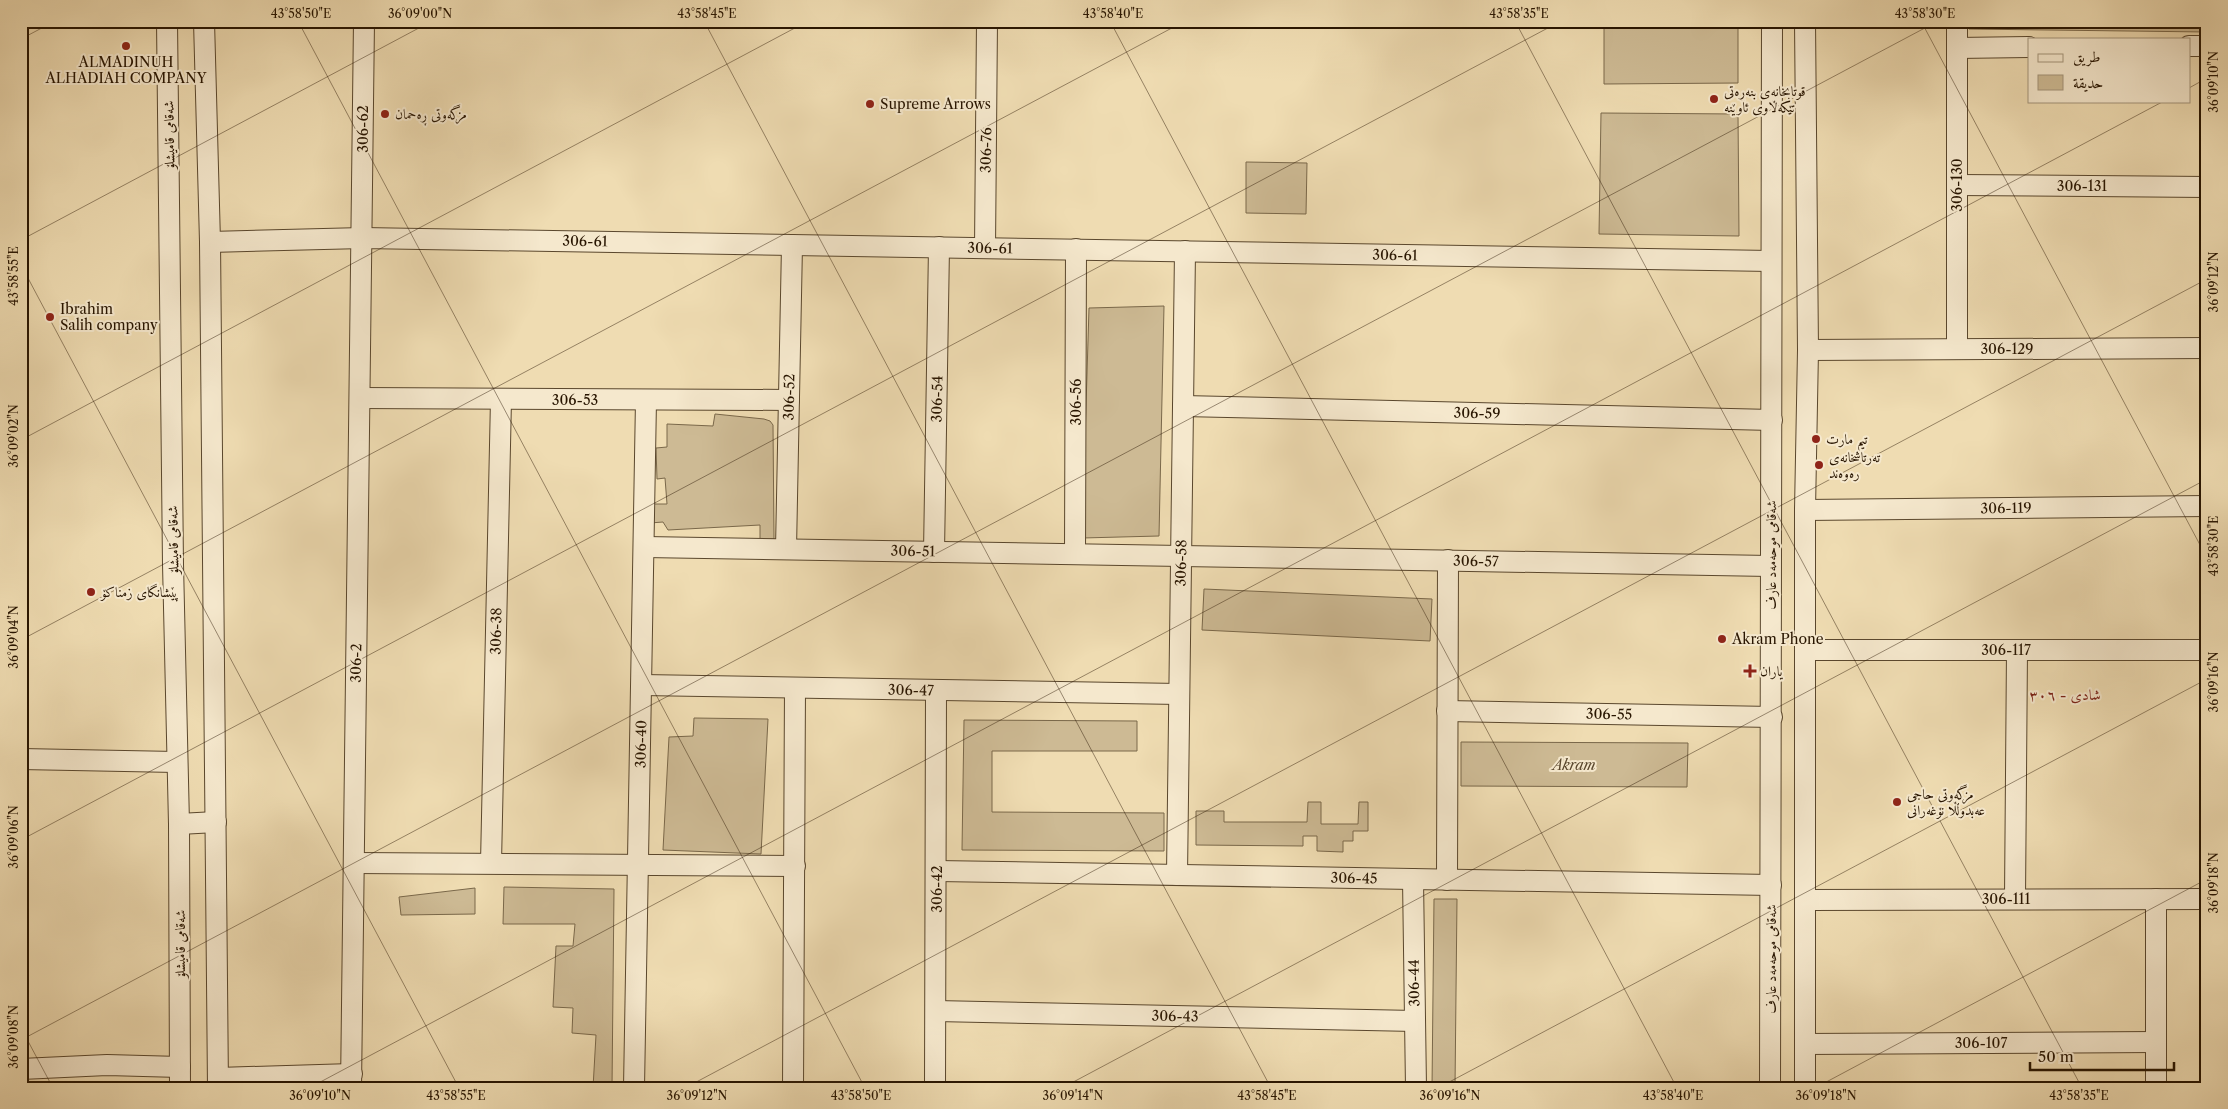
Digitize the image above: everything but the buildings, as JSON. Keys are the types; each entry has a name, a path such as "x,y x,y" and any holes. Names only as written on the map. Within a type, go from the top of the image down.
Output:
{"street":[{"name":"شەقامی قامیشلۆ","path":"167,21 176,762 179,824 180,1088"},
{"path":"204,21 210,242 218,1083 352,1081"},
{"name":"306-62","path":"363,238 364,21"},
{"name":"306-76","path":"985,248 987,21"},
{"name":"306-130","path":"1957,21 1957,349"},
{"path":"1772,26 1805,26 1808,350 1805,510 1805,1088"},
{"name":"شەقامی موحەمەد عارف","path":"1770,1088 1772,26"},
{"path":"2190,46 2207,46"},
{"path":"1957,48 2028,47"},
{"name":"306-131","path":"1957,185 2207,187"},
{"name":"306-61","path":"210,242 363,238 1771,261"},
{"name":"306-2","path":"352,1081 363,238"},
{"name":"306-52","path":"786,549 792,245"},
{"name":"306-54","path":"934,552 939,247"},
{"name":"306-56","path":"1076,249 1076,554"},
{"name":"306-58","path":"1177,875 1185,251"},
{"name":"306-129","path":"1808,350 2207,348"},
{"name":"306-53","path":"360,398 789,400"},
{"name":"306-38","path":"491,863 501,399"},
{"name":"306-40","path":"634,1088 645,547 646,400"},
{"name":"306-59","path":"1183,406 1772,420"},
{"name":"306-119","path":"1805,510 2207,506"},
{"name":"306-51","path":"645,547 1181,556"},
{"name":"306-57","path":"1181,556 1770,566"},
{"path":"1446,880 1448,560"},
{"name":"306-117","path":"1805,650 2207,650"},
{"path":"2015,899 2017,650"},
{"name":"306-47","path":"642,686 1180,694"},
{"path":"793,1088 795,688"},
{"name":"306-42","path":"936,690 936,1088"},
{"name":"306-55","path":"1447,711 1772,726 1805,736"},
{"path":"21,759 176,762"},
{"path":"179,824 216,822"},
{"path":"354,863 795,866"},
{"name":"306-45","path":"937,871 1771,884"},
{"name":"306-44","path":"1413,879 1416,1088"},
{"path":"2156,899 2156,1088"},
{"name":"306-111","path":"1805,900 2207,899"},
{"name":"306-43","path":"936,1011 1415,1021"},
{"name":"306-107","path":"1805,1044 2156,1042"},
{"path":"21,1069 108,1065 180,1067"}],"green space":[{"path":"1604,21 1738,21 1738,83 1604,84"},
{"path":"1969,21 2207,21 2207,32 1969,29"},
{"path":"1601,113 1738,114 1739,236 1599,234"},
{"path":"1246,162 1307,163 1306,214 1246,213"},
{"path":"1164,306 1159,536 1082,538 1089,308"},
{"path":"715,414 764,419 770,421 773,425 774,539 760,540 760,525 668,530 663,522 650,523 652,504 667,504 665,478 657,479 656,448 667,447 667,424 713,426"},
{"path":"1204,589 1432,599 1430,641 1202,630"},
{"path":"694,718 768,719 761,854 663,850 669,737 693,736"},
{"path":"964,720 1137,721 1137,751 992,751 992,812 1164,813 1164,851 962,850"},
{"name":"Akram","path":"1461,742 1688,743 1687,787 1461,786"},
{"path":"1308,802 1321,802 1321,824 1358,824 1359,802 1368,802 1368,831 1353,831 1353,841 1343,841 1343,852 1317,851 1317,836 1303,836 1303,846 1196,845 1196,811 1224,811 1224,822 1307,822"},
{"path":"504,887 614,889 612,1088 593,1088 596,1035 572,1033 573,1008 553,1007 556,946 573,946 575,924 503,924"},
{"path":"475,888 475,914 401,915 399,897"},
{"path":"1434,899 1457,899 1455,1088 1432,1088"}],"place":[{"name":"ALMADINUH ALHADIAH COMPANY","path":"126,46"},
{"name":"قوتابخانەی بنەڕەتی تێکەڵاوی ئاوێنە","path":"1714,99"},
{"name":"Supreme Arrows","path":"870,104"},
{"name":"مزگەوتی ڕەحمان","path":"385,114"},
{"name":"Ibrahim Salih company","path":"50,317"},
{"name":"تيم مارت","path":"1816,439"},
{"name":"ته‌رتاشخانه‌ی ره‌وه‌ند","path":"1819,465"},
{"name":"پێشانگای زمناكۆ","path":"91,592"},
{"name":"Akram Phone","path":"1722,639"},
{"name":"یاران","path":"1750,671"},
{"name":"مزگەوتی حاجی عەبدوڵڵا نۆغەرانی","path":"1897,802"}],"district":[{"name":"شادی - ٣٠٦","path":"2065,694"}]}
